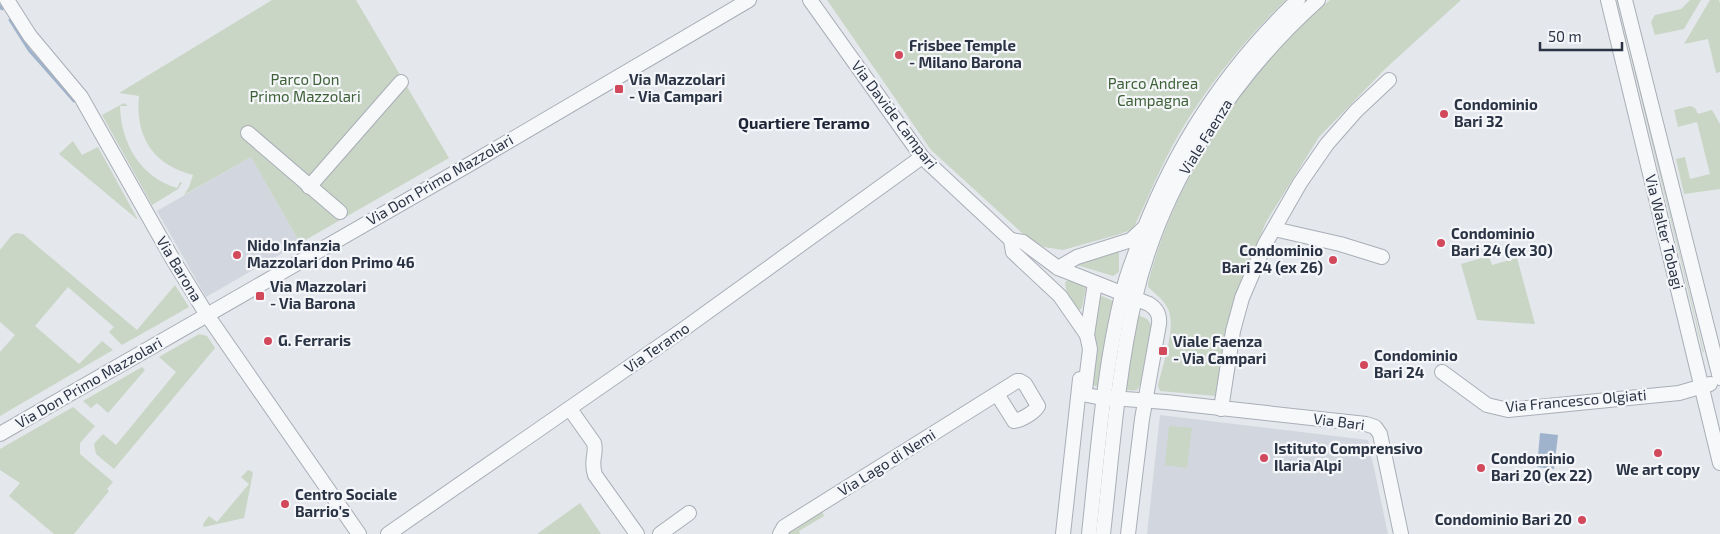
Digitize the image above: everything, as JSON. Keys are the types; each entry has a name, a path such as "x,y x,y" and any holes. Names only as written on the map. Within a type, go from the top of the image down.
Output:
{"street":[{"name":"Via Barona","path":"7,0 30,36 81,97 172,258 207,315 359,534"},
{"name":"Via Don Primo Mazzolari","path":"0,434 749,0"},
{"name":"Via Davide Campari","path":"810,0 922,157 1011,240 1022,242 1058,268"},
{"name":"Viale Faenza","path":"1089,534 1111,398 1125,350 1129,296 1126,278 1147,222 1178,155 1206,109 1256,44 1298,0"},
{"name":"Viale Faenza","path":"1129,296 1148,257 1163,217 1186,167 1203,138 1225,104 1251,70 1284,33 1318,0"},
{"name":"Via Walter Tobagi","path":"1608,0 1720,463"},
{"name":"Via Walter Tobagi","path":"1625,0 1714,330 1720,379"},
{"path":"1221,409 1233,331 1242,298 1274,229 1300,183 1327,144 1389,80"},
{"path":"309,187 400,82"},
{"path":"248,134 340,212"},
{"name":"Via Teramo","path":"388,534 570,409 922,157"},
{"name":"Viale Faenza","path":"1058,268 1077,256 1132,240 1141,232 1147,222"},
{"path":"1274,229 1340,244 1382,257"},
{"name":"Via Davide Campari","path":"1011,240 1013,252 1060,296 1087,336"},
{"path":"1060,296 1058,268 1154,307 1160,318 1145,401 1128,534"},
{"path":"1063,534 1083,348 1087,336 1095,283"},
{"path":"1087,336 1090,349 1085,390 1087,394 1091,396 1145,401"},
{"name":"Via Francesco Olgiati","path":"1442,372 1487,405 1508,410 1679,393 1720,379"},
{"name":"Via Lago di Nemi","path":"780,534 784,527 997,394"},
{"name":"Viale Faenza","path":"1103,534 1111,398"},
{"name":"Via Bari","path":"1145,401 1366,424 1377,428 1380,434 1401,534"},
{"path":"570,409 594,443 596,449 592,465 595,475 637,534"},
{"path":"660,534 689,513"}],"shaded area":[{"path":"251,157 300,243 206,297 157,211"},
{"name":"Istituto Comprensivo Ilaria Alpi","path":"1160,415 1368,440 1388,534 1147,534"}],"green space":[{"name":"Parco Don Primo Mazzolari","path":"272,0 356,0 449,158 300,243 251,157 184,195 193,175 167,164 157,156 144,136 140,124 139,96 119,93"},
{"name":"Parco Andrea Campagna","path":"827,0 1286,0 1242,47 1202,98 1173,145 1134,227 1120,234 1063,250 1044,247 1022,233 931,150"},
{"path":"1330,0 1461,0 1386,68 1319,137 1266,222 1238,290 1226,329 1216,396 1160,391 1158,386 1170,335 1170,315 1163,301 1148,287 1148,283 1160,244 1176,205 1195,166 1243,92 1270,58 1299,27"},
{"path":"1618,0 1704,352 1703,352"},
{"path":"1690,0 1701,0 1684,29 1655,35 1651,22 1655,15 1681,9"},
{"path":"1710,0 1719,0 1720,3 1720,72 1716,73 1708,39 1684,44"},
{"path":"124,103 128,106 120,106 121,120 124,133 135,157 153,176 164,183 177,188 180,182 182,183 178,189 152,205 102,115"},
{"path":"1690,106 1695,108 1698,114 1712,110 1720,124 1720,189 1684,194 1676,159 1685,157 1690,179 1710,174 1697,122 1678,127 1674,110"},
{"path":"73,141 82,155 98,147 138,220 59,154"},
{"path":"16,233 23,234 137,330 175,285 189,307 122,345 109,332 114,327 68,287 35,326 79,364 102,341 113,350 0,416 0,352 15,335 0,322 0,250 12,235"},
{"path":"1119,250 1119,272 1113,276 1077,265 1080,262"},
{"path":"1489,256 1492,265 1517,258 1535,324 1477,320 1461,264"},
{"path":"1070,279 1086,287 1082,308 1078,311 1066,290 1065,282"},
{"path":"1102,296 1115,302 1101,388 1090,384 1097,299"},
{"path":"1138,315 1147,319 1152,326 1140,386 1137,390 1125,390 1129,356"},
{"path":"199,334 207,336 215,348 114,469 96,454 94,444 103,434 116,445 176,372 159,357"},
{"path":"142,367 145,370 108,413 97,403 91,408 83,401"},
{"path":"73,407 95,426 80,443 80,454 113,482 107,489 109,491 74,534 54,534 9,496 20,483 0,470 0,449"},
{"path":"1169,426 1192,428 1187,468 1165,465"},
{"path":"248,470 253,473 244,518 204,527 203,524 209,516 217,522 249,484 241,477"},
{"path":"580,503 601,534 537,534"},
{"path":"821,509 824,516 799,531 800,534 787,534 787,531"}],"water":[{"path":"1540,433 1558,435 1554,469 1537,467"}],"waterway":[{"path":"10,20 29,50 74,101"}],"place":[{"name":"Frisbee Temple - Milano Barona","path":"899,55"},
{"name":"Via Mazzolari - Via Campari","path":"619,89"},
{"name":"Condominio Bari 32","path":"1444,114"},
{"name":"Condominio Bari 24 (ex 30)","path":"1441,243"},
{"name":"Nido Infanzia Mazzolari don Primo 46","path":"237,255"},
{"name":"Condominio Bari 24 (ex 26)","path":"1333,260"},
{"name":"Via Mazzolari - Via Barona","path":"260,296"},
{"name":"G. Ferraris","path":"268,341"},
{"name":"Viale Faenza - Via Campari","path":"1163,351"},
{"name":"Condominio Bari 24","path":"1364,365"},
{"name":"We art copy","path":"1658,453"},
{"name":"Istituto Comprensivo Ilaria Alpi","path":"1264,458"},
{"name":"Condominio Bari 20 (ex 22)","path":"1481,468"},
{"name":"Centro Sociale Barrio's","path":"285,504"},
{"name":"Condominio Bari 20","path":"1582,520"}],"district":[{"name":"Quartiere Teramo","path":"804,123"}]}
